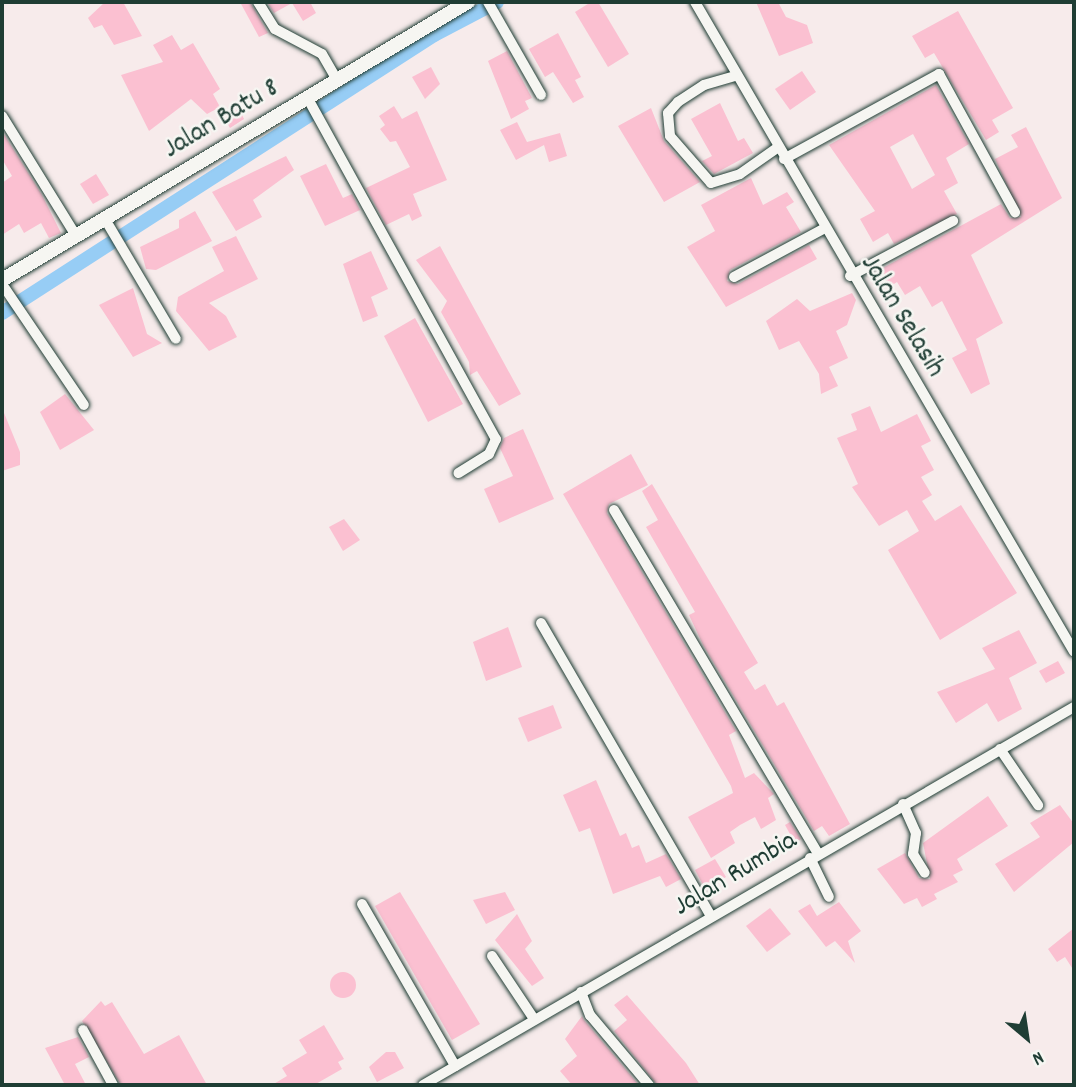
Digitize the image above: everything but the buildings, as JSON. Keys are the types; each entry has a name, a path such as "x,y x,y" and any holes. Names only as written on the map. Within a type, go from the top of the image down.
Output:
{"street":[{"path":"258,2 275,29 322,54 337,80"},
{"name":"Jalan Batu 8","path":"4,286 76,236 312,102 337,80 468,2"},
{"path":"488,2 541,95"},
{"name":"Jalan Selasih","path":"695,2 850,276 1074,652"},
{"path":"784,159 939,74 1015,212"},
{"path":"735,76 704,85 678,102 668,113 670,136 711,183 740,174 778,148"},
{"path":"312,102 496,439 489,454 459,473"},
{"path":"2,116 76,236"},
{"path":"105,219 176,339"},
{"path":"850,276 953,221"},
{"path":"734,277 823,229"},
{"path":"4,286 25,323 84,405"},
{"path":"614,510 814,856 829,897"},
{"path":"541,623 711,916"},
{"name":"Jalan Rumbia","path":"422,1085 1074,707"},
{"path":"1000,749 1038,805"},
{"path":"903,804 916,833 913,854 925,873"},
{"path":"362,904 455,1066"},
{"path":"492,956 534,1019"},
{"path":"581,992 590,1015 649,1085"},
{"path":"83,1030 113,1085"}],"waterway":[{"path":"2,313 434,35 497,2"}]}
